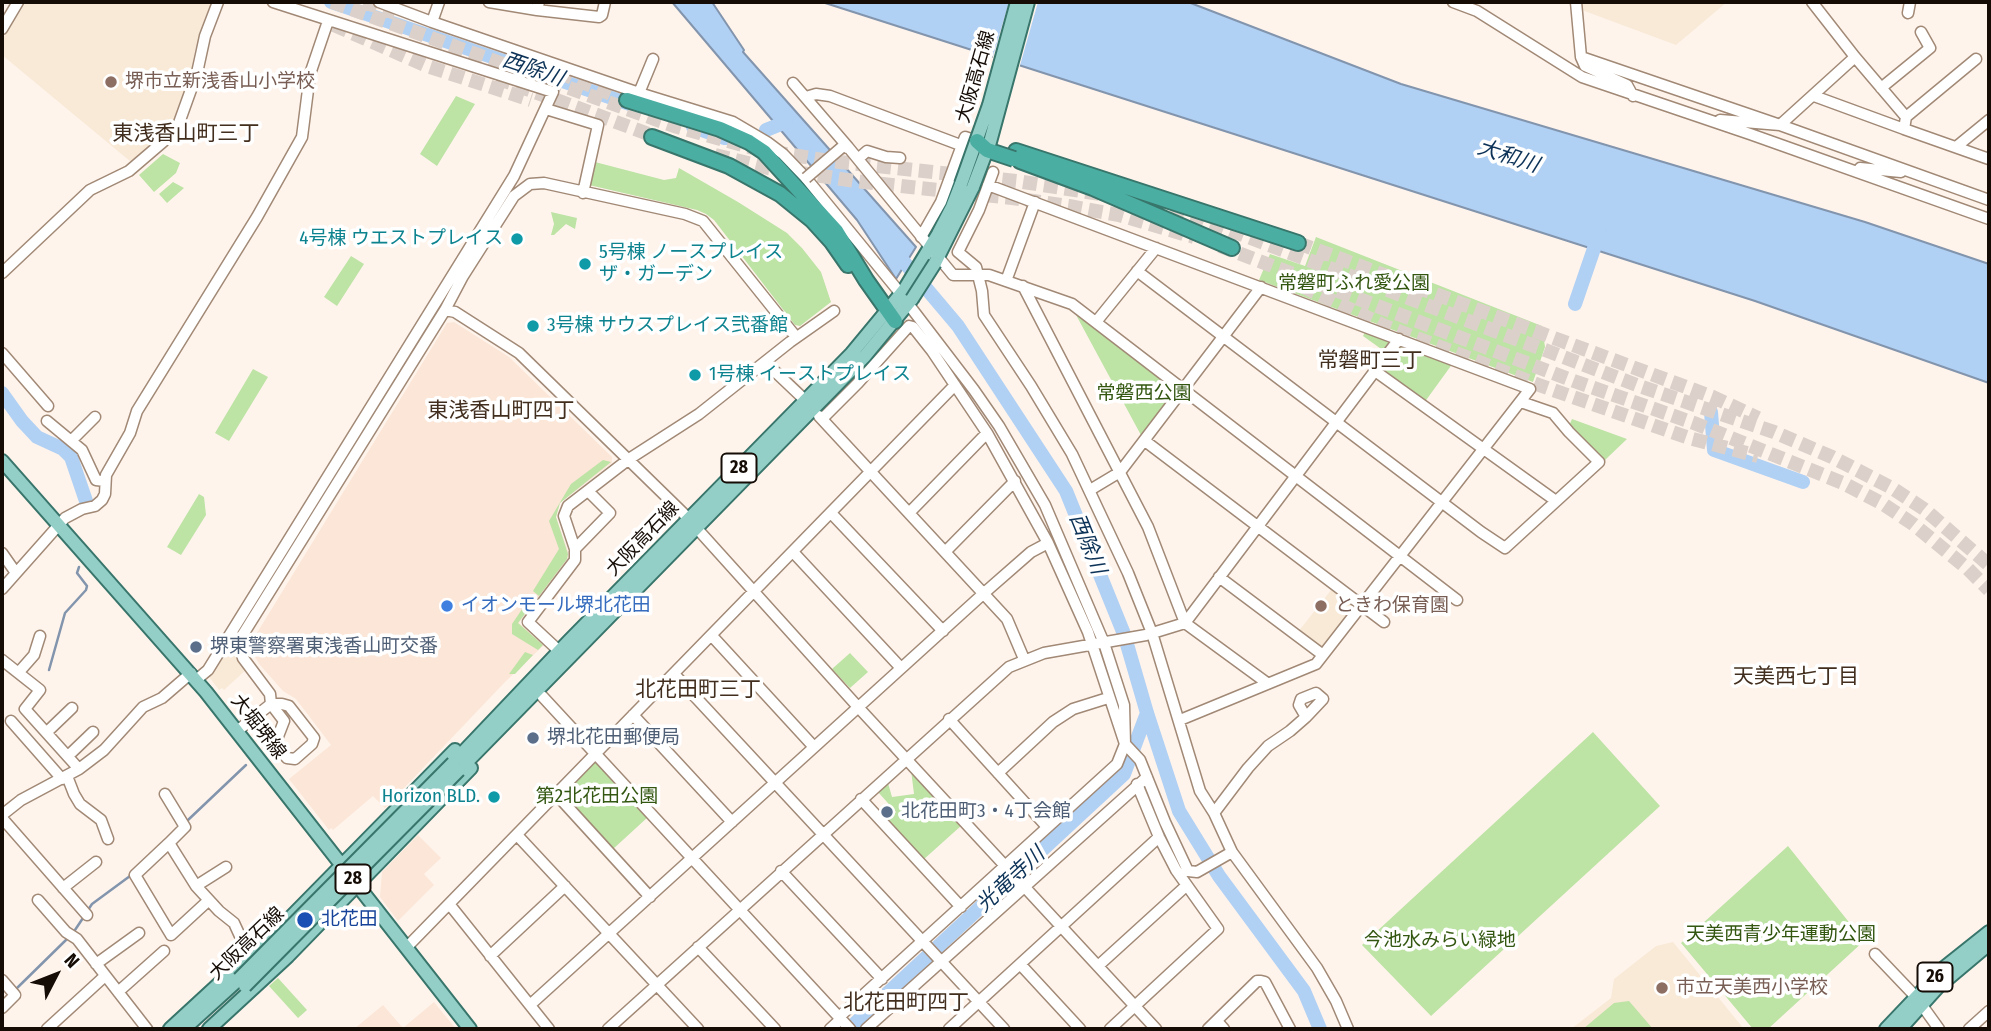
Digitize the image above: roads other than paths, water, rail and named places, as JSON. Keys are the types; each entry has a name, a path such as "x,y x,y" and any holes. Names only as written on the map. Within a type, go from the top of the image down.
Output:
{"highway":[{"path":"633,97 730,133 764,152 836,231 889,315"},
{"path":"652,138 738,170 791,202 832,242 867,298 889,315"},
{"path":"983,146 1298,243"},
{"path":"1015,155 1232,248"}],"main road":[{"name":"大阪高石線","path":"983,146 1017,2"},
{"name":"大阪高石線","path":"198,1029 808,404 865,356 889,315 906,297 933,255 952,207 967,186 983,146 1028,2"},
{"name":"大堀堺線","path":"2,461 194,677 470,1029"},
{"path":"170,1029 342,864 520,682 557,649 574,644"},
{"path":"209,1029 288,956 542,696 574,644"},
{"name":"26","path":"1900,1029 1945,967 1989,932"},
{"name":"26","path":"1886,1029 1989,943"},
{"name":"大阪高石線","path":"184,1029 242,982"}],"street":[{"path":"2,273 90,190 129,172 171,135 179,122 218,2"},
{"path":"87,915 2,817 21,800 79,769 104,750 144,707 208,670 514,176 554,92 273,2"},
{"path":"379,2 633,97 741,126 783,154 906,297 999,426 1045,505 1108,642 1124,705 1125,744 1117,764 882,979 844,1022 830,1029"},
{"path":"432,22 439,2"},
{"path":"489,2 538,6 599,18 605,2"},
{"path":"1453,2 1477,12 1583,77 1989,219"},
{"path":"1576,2 1581,57 1586,66 1627,85 1633,96"},
{"path":"1812,2 1906,117 1905,129"},
{"path":"1908,13 1910,2"},
{"path":"2,6 16,6"},
{"path":"2,29 16,6"},
{"path":"2,589 58,525 82,509 95,506 105,494 106,475 130,433 137,411 262,208 302,137 310,74 328,21"},
{"path":"1881,88 1930,48 1921,32"},
{"path":"1581,57 1989,200"},
{"path":"1706,118 1780,125 1855,57"},
{"path":"633,97 653,59"},
{"path":"1906,117 1976,59"},
{"path":"793,83 844,148 858,159 933,255 953,275 989,275 1072,304 1457,600"},
{"path":"806,97 816,94 830,96 983,146 941,202 921,237"},
{"path":"1814,96 1989,159"},
{"path":"545,109 598,125 583,193"},
{"path":"1956,147 1989,120"},
{"path":"806,178 844,148"},
{"path":"858,159 867,151 886,158 900,158"},
{"path":"1845,167 1915,173"},
{"path":"993,172 958,252 976,267 984,315 1056,426 1090,490 1128,573 1180,720 1200,791 1214,813 1232,852 1317,968 1348,1029"},
{"path":"237,731 271,704 289,706 314,738 313,744 295,759 287,758 277,746 284,721 271,704 271,694 243,658 240,647 242,636 509,202 522,188 530,184 544,183 685,214 703,221 796,337"},
{"path":"988,186 1530,389 1316,664 1180,720"},
{"path":"1006,281 1035,202"},
{"path":"1096,322 1156,247"},
{"path":"1137,271 1505,548 1599,462 1553,413 1521,402"},
{"path":"1023,286 1148,527 1185,623 1267,683"},
{"path":"1090,490 1120,472 1261,287"},
{"path":"445,310 455,312 519,354 629,459 692,524 905,759 1156,1029"},
{"path":"557,649 528,622 574,564 575,549 564,516 565,510 629,459 699,414 796,337 834,311"},
{"path":"822,419 909,326 913,327 987,433 1015,481 1048,543 1088,632"},
{"path":"616,1027 739,909 997,675 1024,659 1044,653 1149,634 1185,623 1399,338"},
{"path":"2,353 48,406"},
{"path":"765,362 808,404 1007,619 1024,659"},
{"path":"1375,371 1556,501"},
{"path":"406,948 955,385"},
{"path":"72,440 95,417"},
{"path":"47,421 82,450 96,480 105,481"},
{"path":"909,513 987,433"},
{"path":"1144,441 1384,622"},
{"path":"945,552 1015,481"},
{"path":"575,549 610,513 588,491"},
{"path":"831,513 943,631"},
{"path":"530,1005 983,594 1031,552 1048,543"},
{"path":"1063,544 1091,645 1125,744 1140,760 1188,871 1197,872 1232,852"},
{"path":"793,552 901,668"},
{"path":"2,553 16,573"},
{"path":"1219,577 1323,655"},
{"path":"19,672 34,655 40,636"},
{"path":"712,636 814,747"},
{"path":"2,660 40,690 25,709 79,769"},
{"path":"674,674 1004,1029"},
{"path":"542,696 844,1022"},
{"path":"998,772 1053,722 1073,709 1108,698"},
{"path":"47,732 72,708"},
{"path":"633,715 732,822"},
{"path":"1214,813 1268,746 1306,717"},
{"path":"950,719 1047,827"},
{"path":"11,721 64,777 80,804 101,820 108,839"},
{"path":"68,756 93,732"},
{"path":"866,1029 1023,885 1147,777"},
{"path":"1110,1029 1218,929 1186,886 1159,837 1137,784"},
{"path":"165,794 185,827 135,875 171,935 209,901"},
{"path":"556,794 650,897"},
{"path":"861,799 961,907"},
{"path":"517,835 698,1029"},
{"path":"949,1029 1159,837"},
{"path":"169,844 196,886 234,923 252,953"},
{"path":"63,888 96,862"},
{"path":"196,886 226,867"},
{"path":"781,871 882,979"},
{"path":"490,956 565,886"},
{"path":"1098,966 1186,886"},
{"path":"38,900 66,932 74,935 147,1029"},
{"path":"450,905 549,1029"},
{"path":"96,964 139,933"},
{"path":"698,947 775,1029"},
{"path":"118,992 164,951"},
{"path":"1875,954 1918,1001 1939,1029"},
{"path":"1020,964 1080,1029"},
{"path":"47,1029 105,976"},
{"path":"2,980 15,995 2,1009"},
{"path":"1208,1029 1220,1025 1257,981 1265,982 1290,1029"},
{"path":"1969,1029 1989,1011"}],"water":[{"path":"672,2 712,2 743,52 916,247 896,279 857,220"},
{"name":"大和川","path":"822,2 1188,2 1401,84 1865,222 1989,264 1989,383 1755,301"}],"waterway":[{"name":"西除川","path":"331,2 638,107"},
{"name":"西除川","path":"766,130 786,122"},
{"name":"西除川","path":"693,127 724,138 735,138"},
{"path":"1575,304 1600,231"},
{"name":"西除川","path":"893,249 958,326 1066,491 1124,634 1179,811 1219,876 1304,991 1320,1029"},
{"path":"2,393 37,437 63,449 71,457 86,501"},
{"path":"1711,412 1714,450 1803,482"},
{"path":"49,670 65,613 86,590 87,586 77,573 79,567"},
{"name":"光竜寺川","path":"849,1029 1124,774 1147,713"},
{"path":"188,820 246,765"},
{"path":"88,910 92,904 130,876"},
{"path":"75,930 83,918"},
{"path":"15,990 68,938"}],"tunnel":[{"path":"332,2 674,126 753,148"},
{"path":"364,2 395,13"},
{"path":"334,25 427,66 531,100"},
{"path":"520,56 611,94"},
{"path":"497,78 662,139"},
{"path":"773,152 830,161 1017,181 1100,194"},
{"path":"715,155 768,168 855,181 1069,206 1119,215 1194,237"},
{"path":"1130,200 1201,219 1642,387 1774,432 1832,457 1892,488 1924,509 1989,565"},
{"path":"1298,243 1713,397 1758,418"},
{"path":"1220,246 1574,381 1694,423 1843,483 1913,524 1989,590"},
{"path":"1302,286 1385,326 1539,385 1689,438 1758,456"}],"place":[{"name":"堺市立新浅香山小学校","path":"111,82"},
{"name":"4号棟 ウエストプレイス","path":"517,239"},
{"name":"5号棟 ノースプレイス ザ・ガーデン","path":"585,264"},
{"name":"3号棟 サウスプレイス弐番館","path":"533,326"},
{"name":"1号棟 イーストプレイス","path":"695,375"},
{"name":"イオンモール堺北花田","path":"447,606"},
{"name":"ときわ保育園","path":"1321,606"},
{"name":"堺東警察署東浅香山町交番","path":"196,647"},
{"name":"堺北花田郵便局","path":"533,738"},
{"name":"Horizon BLD.","path":"494,797"},
{"name":"北花田町3・4丁会館","path":"887,812"},
{"name":"北花田","path":"305,920"},
{"name":"市立天美西小学校","path":"1662,988"}],"district":[{"name":"東浅香山町三丁","path":"186,134"},
{"name":"常磐町三丁","path":"1370,361"},
{"name":"東浅香山町四丁","path":"501,411"},
{"name":"天美西七丁目","path":"1796,677"},
{"name":"北花田町三丁","path":"698,690"},
{"name":"北花田町四丁","path":"906,1003"}],"park label":[{"name":"常磐町ふれ愛公園","path":"1354,284"},
{"name":"常磐西公園","path":"1144,394"},
{"name":"第2北花田公園","path":"597,797"},
{"name":"天美西青少年運動公園","path":"1781,935"},
{"name":"今池水みらい緑地","path":"1440,941"}]}
